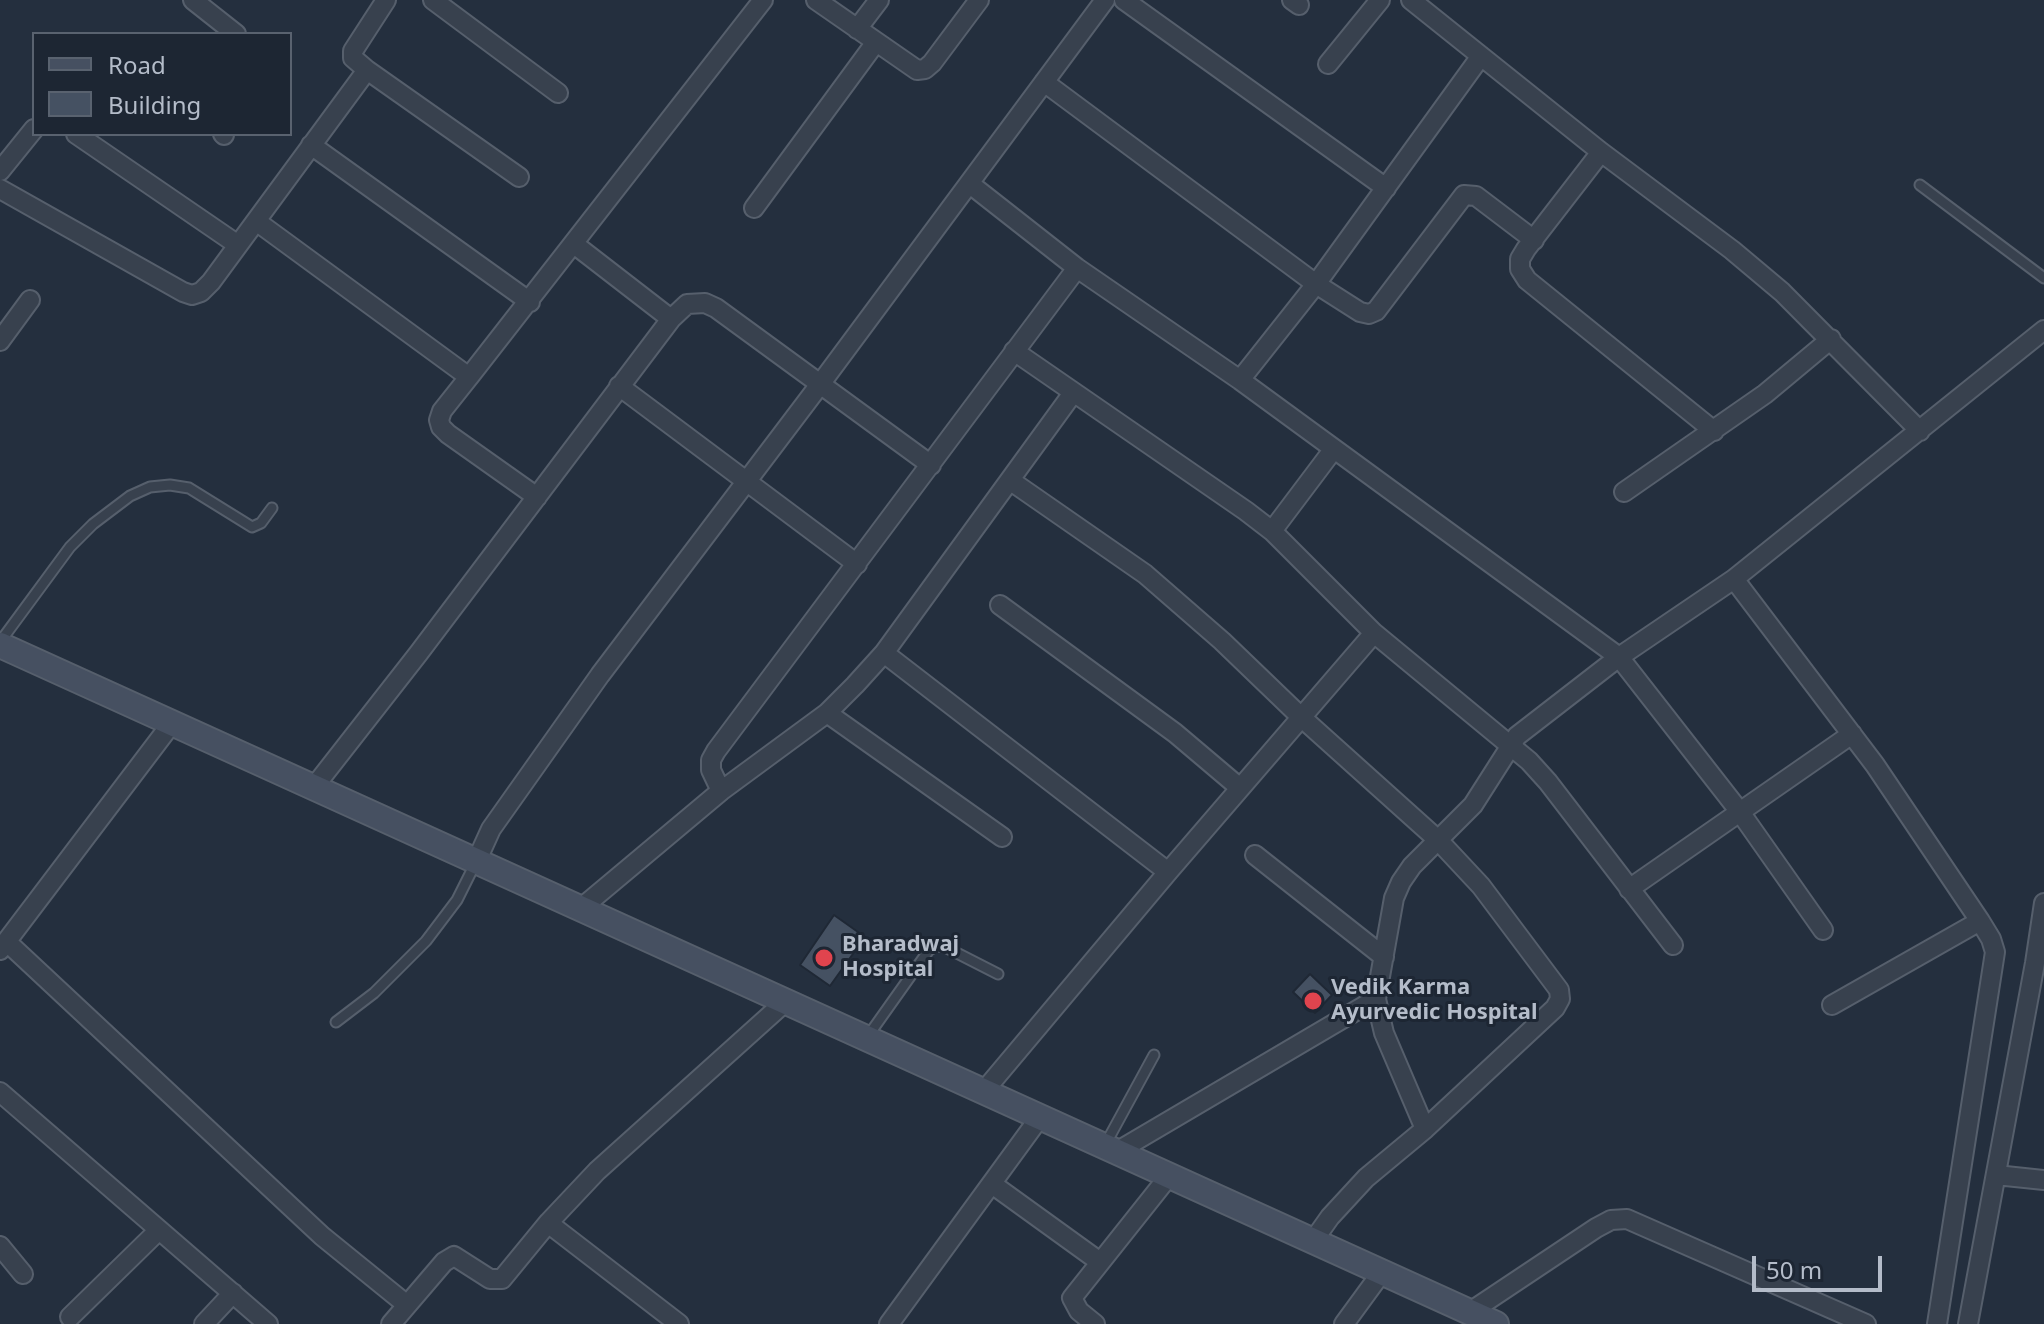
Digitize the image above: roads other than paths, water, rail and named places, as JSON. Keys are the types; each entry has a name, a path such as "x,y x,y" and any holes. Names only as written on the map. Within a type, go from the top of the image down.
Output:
{"main road":[{"path":"0,643 579,910 1112,1148 1496,1324"}],"street":[{"path":"193,0 233,32"},
{"path":"386,0 353,51 353,58 519,177"},
{"path":"433,0 558,93"},
{"path":"537,497 448,434 439,420 442,411 763,0"},
{"path":"816,0 917,70 925,69 979,0"},
{"path":"857,29 879,0"},
{"path":"476,862 491,829 600,675 1105,0"},
{"path":"1124,0 1386,188"},
{"path":"1328,64 1380,0"},
{"path":"1411,0 1601,152 1732,250 1831,339 1920,431"},
{"path":"754,208 876,42"},
{"path":"1240,380 1316,284 1481,56"},
{"path":"0,189 192,295 201,292 211,282 367,70"},
{"path":"1044,82 1316,284 1360,312 1369,314 1376,311 1458,200 1471,194 1534,240"},
{"path":"0,171 32,131"},
{"path":"79,136 238,245"},
{"path":"311,145 530,302"},
{"path":"1601,152 1520,259 1520,269 1527,280 1714,431"},
{"path":"970,184 1077,268 1240,380 1619,657 1740,812 1823,930"},
{"path":"256,221 469,377"},
{"path":"574,244 671,319"},
{"path":"721,791 711,770 711,760 716,751 1077,268"},
{"path":"0,341 30,300"},
{"path":"314,787 619,386 671,319 687,304 705,303 821,383 931,465"},
{"path":"1425,1129 1384,1033 1376,999 1394,898 1412,866 1473,805 1510,744 1528,726 1619,657 1734,579 2044,330"},
{"path":"1624,492 1765,394 1831,339"},
{"path":"1014,351 1272,531 1374,633 1510,744 1548,782 1673,945"},
{"path":"619,386 857,564"},
{"path":"579,910 721,791 827,713 884,653 1073,393"},
{"path":"1272,531 1333,450"},
{"path":"1011,481 1145,574 1222,641 1438,840 1481,886 1554,980 1560,999 1555,1008 1425,1129 1355,1189 1313,1241"},
{"path":"1734,579 1852,734 1980,921 1995,952 1937,1324"},
{"path":"1000,605 1163,724 1240,788"},
{"path":"984,1091 1374,633"},
{"path":"884,653 1168,872"},
{"path":"827,713 1002,837"},
{"path":"172,723 3,946 322,1236 407,1305"},
{"path":"1629,889 1852,734"},
{"path":"1255,855 1384,957"},
{"path":"1968,1324 2044,903"},
{"path":"1832,1005 1980,921"},
{"path":"1112,1148 1376,999"},
{"path":"391,1324 444,1262 454,1256 490,1279 502,1279 548,1223 597,1171 785,1002"},
{"path":"0,1093 268,1324"},
{"path":"889,1324 1040,1117"},
{"path":"1996,1175 2044,1180"},
{"path":"1095,1324 1079,1311 1072,1298 1169,1176"},
{"path":"992,1184 1100,1262"},
{"path":"1470,1312 1596,1228 1611,1220 1627,1219 1866,1324"},
{"path":"548,1223 679,1324"},
{"path":"70,1317 159,1230"},
{"path":"0,1246 23,1274"},
{"path":"1344,1324 1382,1272"},
{"path":"204,1324 233,1293"}],"lane":[{"path":"1920,185 2044,278"},
{"path":"0,643 70,547 93,524 130,496 150,487 170,485 189,488 252,527 261,523 272,508"},
{"path":"336,1022 374,993 426,941 457,900 476,862"},
{"path":"866,1039 929,950 937,946 945,947 998,974"},
{"path":"1112,1148 1154,1055"}],"place":[{"name":"Bharadwaj Hospital","path":"824,958"},
{"name":"Vedik Karma Ayurvedic Hospital","path":"1313,1001"}]}
